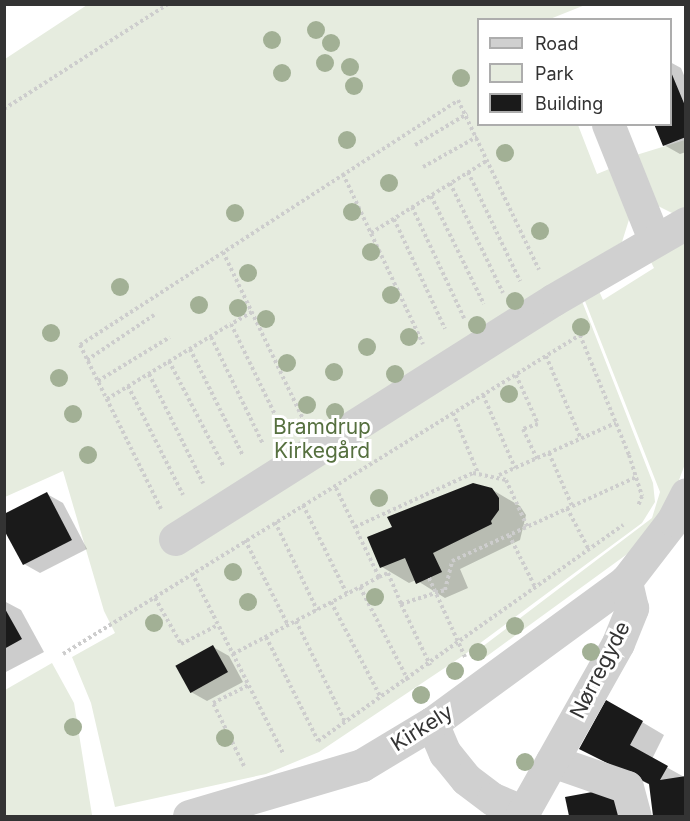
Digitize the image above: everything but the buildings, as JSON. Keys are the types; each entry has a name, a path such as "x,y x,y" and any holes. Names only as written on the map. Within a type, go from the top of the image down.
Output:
{"street":[{"path":"609,126 654,239"},
{"path":"238,500 497,336 654,239 686,223"},
{"path":"626,581 673,520 686,494"},
{"name":"Kirkely","path":"189,816 300,786 362,765 432,723 626,581"},
{"name":"Nørregyde","path":"522,814 618,643 632,608 626,581"},
{"path":"432,723 445,753 466,779 493,799 522,814"},
{"path":"552,761 627,787 635,816"}],"path":[{"path":"4,109 168,4"},
{"path":"238,500 107,399 80,345 458,100 488,160 497,336"},
{"path":"415,145 467,114"},
{"path":"423,167 477,137"},
{"path":"371,233 488,160"},
{"path":"468,172 497,336"},
{"path":"343,174 371,233 497,336"},
{"path":"450,183 497,336"},
{"path":"431,196 497,336"},
{"path":"412,207 497,336"},
{"path":"394,219 497,336"},
{"path":"107,399 252,312"},
{"path":"87,360 154,315"},
{"path":"192,573 238,500 231,324"},
{"path":"63,654 580,335 636,477 642,496 636,511"},
{"path":"211,336 238,500"},
{"path":"98,381 170,338"},
{"path":"190,349 238,500"},
{"path":"546,356 581,439"},
{"path":"169,362 238,500"},
{"path":"149,374 238,500"},
{"path":"516,375 538,423 523,429 537,459"},
{"path":"128,386 238,500"},
{"path":"483,395 515,468"},
{"path":"453,413 478,474"},
{"path":"499,476 616,423"},
{"path":"549,453 590,550"},
{"path":"355,527 473,473 499,476 506,480 527,526"},
{"path":"401,604 445,590 452,561 636,477"},
{"path":"303,505 347,594"},
{"path":"313,744 459,645 632,519"},
{"path":"275,522 317,610"},
{"path":"509,535 536,589"},
{"path":"245,540 288,625"},
{"path":"192,573 300,786"},
{"path":"379,577 388,573 430,665"},
{"path":"429,578 459,645"},
{"path":"360,587 408,680"},
{"path":"155,598 181,644 219,625"},
{"path":"331,602 381,698"},
{"path":"296,621 345,722"},
{"path":"266,637 318,741"},
{"path":"249,685 213,703 244,766 254,764"},
{"path":"274,759 294,752"}],"green space":[{"name":"Bramdrup Kirkegård","path":"87,5 585,5 552,18 477,18 477,126 578,126 597,174 614,167 632,210 622,242 571,273 653,483 655,502 642,523 464,655 319,752 266,774 115,807 91,703 72,657 115,633 104,611 63,471 5,497 5,59"},
{"path":"685,140 685,208 676,215 654,204 633,156"},
{"path":"685,235 685,464 669,507 652,536 483,659 473,659 474,653 652,518 660,492 581,291 595,282 603,300 654,268 645,250"},
{"path":"52,663 74,703 92,815 5,816 5,690"}]}
